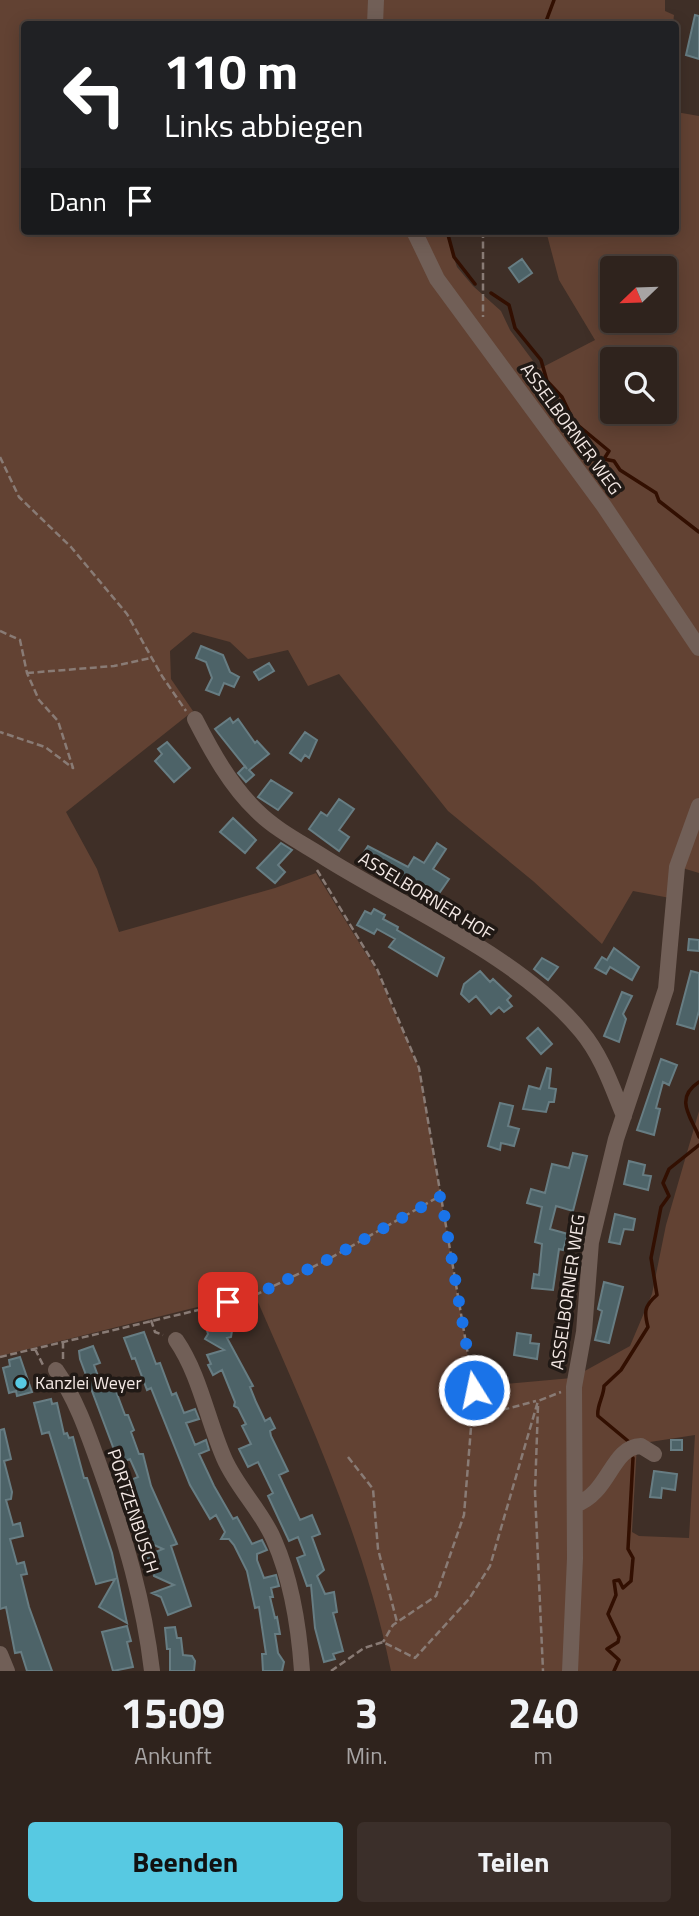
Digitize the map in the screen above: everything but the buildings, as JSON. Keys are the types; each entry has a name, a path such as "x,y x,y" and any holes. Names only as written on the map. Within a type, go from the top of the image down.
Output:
{"street":[{"path":"375,21 376,0"},
{"name":"ASSELBORNER WEG","path":"416,235 437,279 604,506 699,648"},
{"name":"ASSELBORNER HOF","path":"195,719 232,783 258,812 301,844 420,912 529,981 551,1000 582,1032 604,1066 624,1116"},
{"name":"ASSELBORNER WEG","path":"570,1671 575,1505 574,1387 584,1332 591,1242 609,1165 666,989 677,867 699,806"},
{"path":"176,1340 190,1360 208,1421 232,1478 274,1539 300,1629 302,1671"},
{"name":"PORTZENBUSCH","path":"56,1370 75,1398 130,1555 146,1620 152,1671"},
{"path":"575,1505 598,1491 617,1459 628,1450 641,1446 654,1454"},
{"path":"0,1654 7,1671"}],"path":[{"path":"482,235 483,342"},
{"path":"0,457 19,497 71,547 127,614 182,708 195,719"},
{"path":"0,631 20,640 27,673 39,700 58,721 73,768 45,747 0,732"},
{"path":"27,673 114,666 151,658"},
{"path":"322,880 377,969 419,1068 474,1390 464,1515 436,1596 397,1622 383,1642 364,1648 331,1671"},
{"path":"0,1357 249,1298 327,1260 441,1196"},
{"path":"151,1320 155,1332 176,1340"},
{"path":"472,1418 538,1401 574,1387"},
{"path":"383,1642 415,1658 469,1598 489,1566 538,1401"},
{"path":"538,1401 535,1492 543,1671"},
{"path":"348,1457 373,1489 378,1549 397,1622"}],"shaded area":[{"path":"0,0 369,0 369,21 21,21 21,235 412,235 699,656 699,799 670,898 633,891 602,944 533,881 448,811 339,674 308,686 288,650 248,659 230,642 193,632 170,651 171,679 193,711 66,812 97,869 119,932 275,888 316,873 376,970 419,1068 473,1387 572,1378 630,1346 652,1294 666,1225 699,1111 699,1671 391,1671 366,1573 333,1479 254,1293 0,1356","holes":["695,1435 689,1538 639,1536 632,1532 637,1444"]},
{"path":"381,0 665,0 665,11 674,15 673,21 379,21"},
{"path":"679,113 699,116 699,641 440,278 421,235 446,235 457,267 473,286 501,311 510,330 539,369 595,340 559,280 547,235 679,235"},
{"path":"699,814 699,873 679,867"}],"waterway":[{"path":"546,21 554,0"},
{"path":"448,235 454,257 475,284"},
{"path":"491,293 509,305 515,328 541,360 547,381 562,397 574,422 609,451 604,459 614,461 620,470 656,493 659,501 699,532"},
{"path":"699,1082 691,1088 686,1102 699,1137"},
{"path":"628,1441 598,1416 598,1409 604,1386 621,1370 648,1327 646,1310 657,1295 651,1258 661,1207 669,1196 663,1183 669,1169 699,1145"},
{"path":"614,1671 619,1660 607,1649 618,1642 619,1637 608,1614 616,1595 614,1581 619,1580 623,1588 631,1581 633,1558 628,1549 633,1458"}],"place":[{"name":"Kanzlei Weyer","path":"21,1383"}],"route":[{"path":"228,1302 249,1298 327,1260 441,1196 474,1390"}]}
